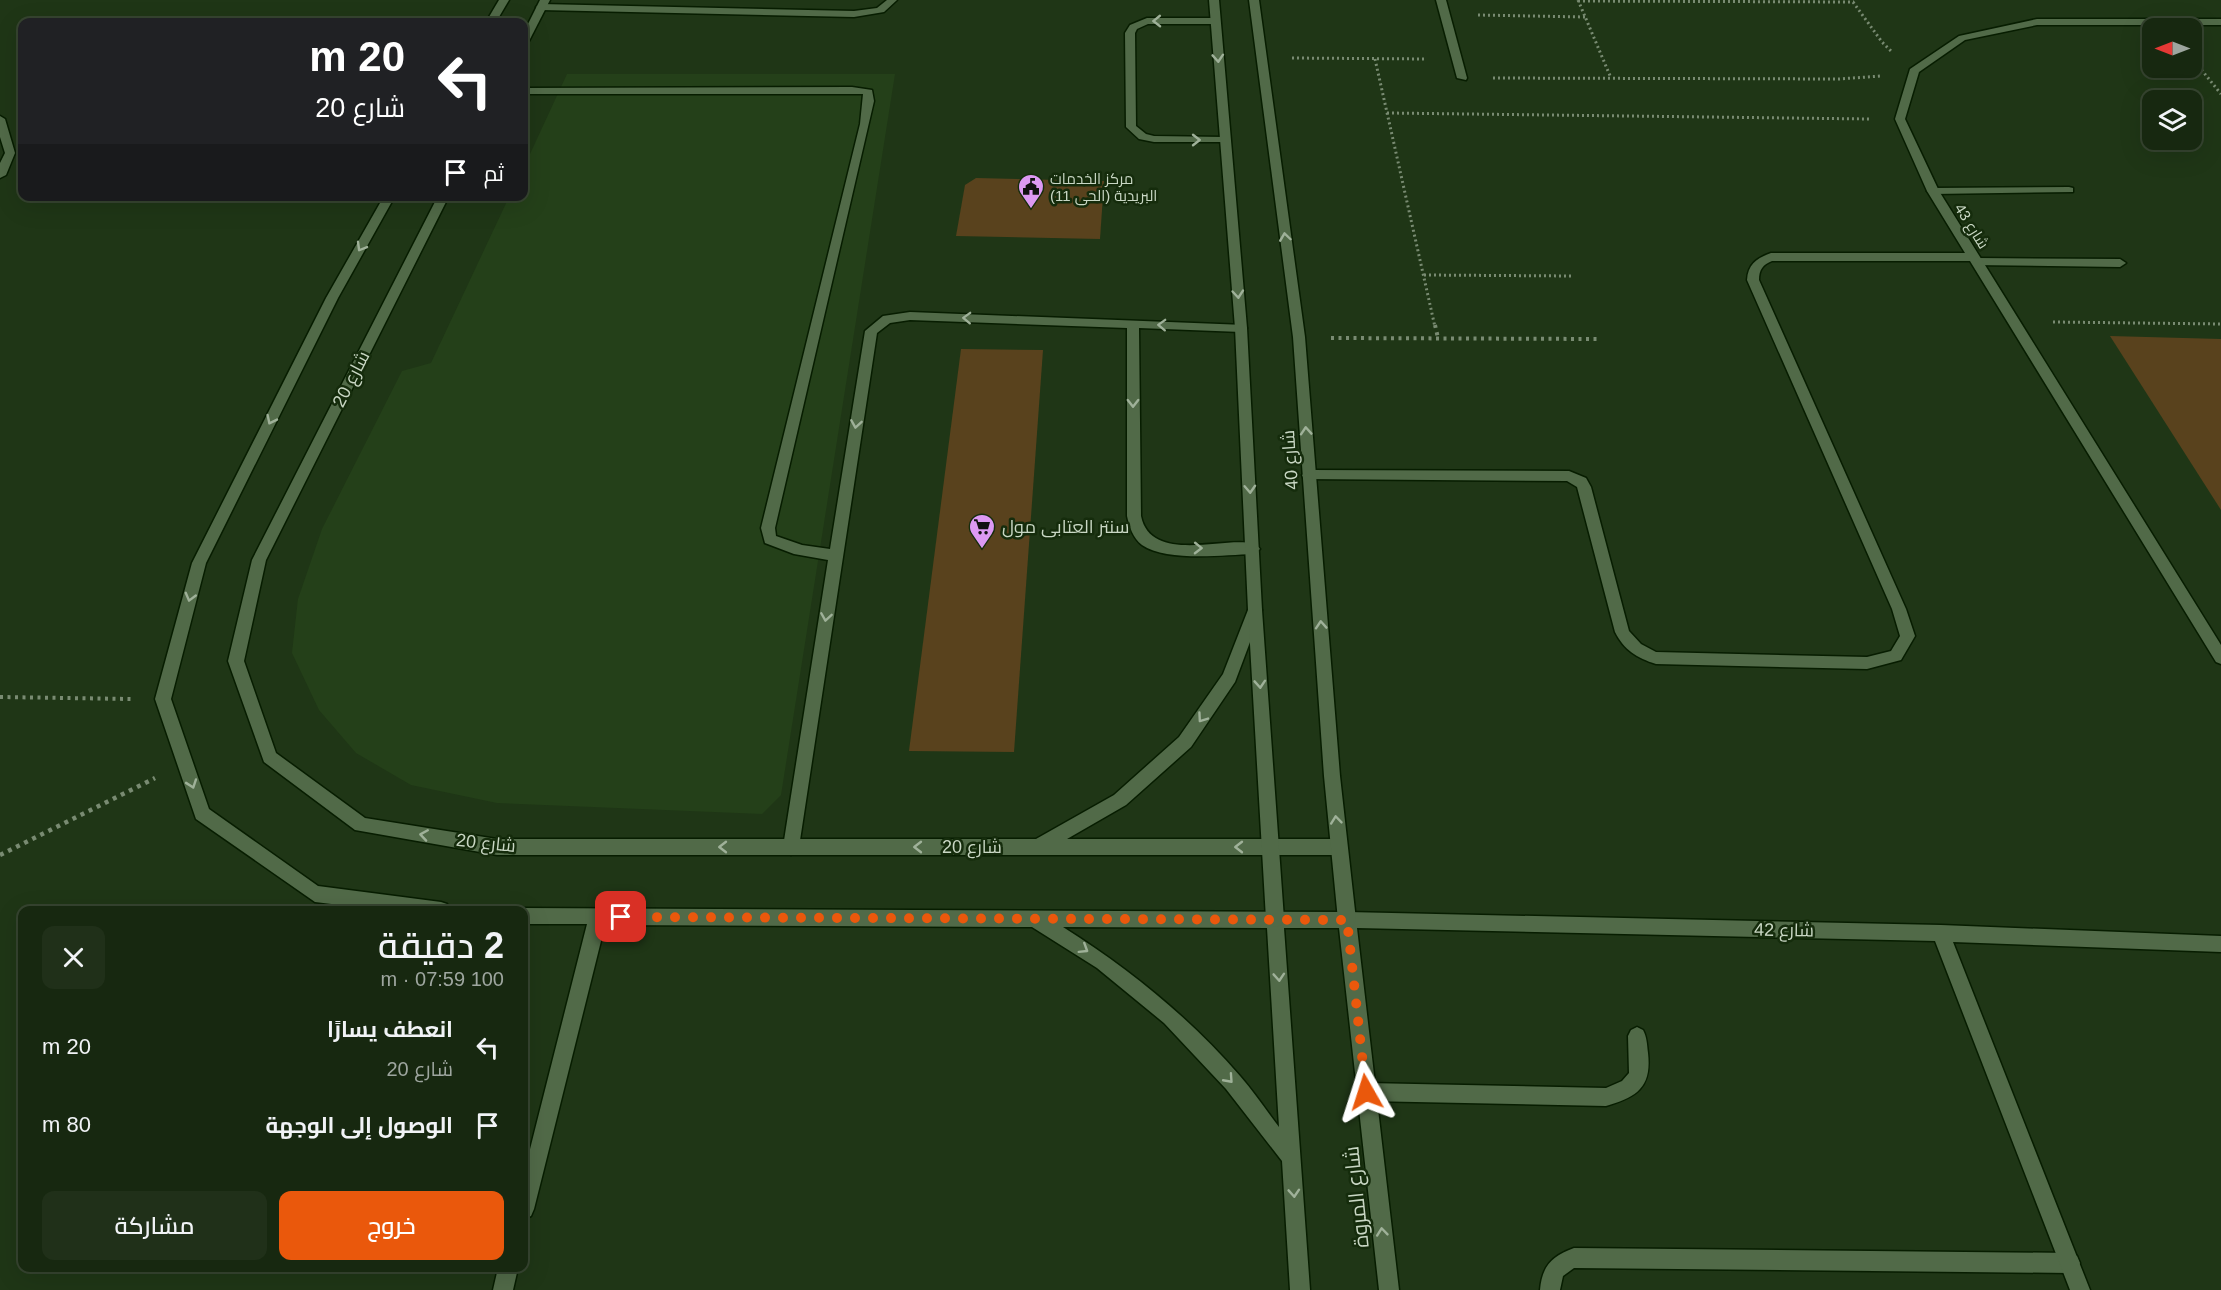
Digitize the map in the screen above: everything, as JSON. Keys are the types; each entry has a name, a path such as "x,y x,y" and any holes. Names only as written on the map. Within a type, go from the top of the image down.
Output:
{"street":[{"path":"493,18 504,0"},
{"path":"528,33 543,4 854,14 882,10 891,4 892,0"},
{"path":"1214,0 1241,328 1255,610 1300,1290"},
{"name":"شارع 40","path":"1254,0 1299,338 1339,847 1347,920"},
{"path":"1441,0 1462,78"},
{"path":"1215,21 1148,21 1132,27 1131,127 1143,137 1154,139 1224,140"},
{"path":"1900,119 1914,71 1962,38 2037,22 2221,22"},
{"path":"528,91 852,90 868,92 869,101 865,124 768,528 770,539 785,547 802,552 835,555"},
{"path":"0,119 10,153 0,175"},
{"name":"شارع 43","path":"1900,119 1933,191 2221,658"},
{"path":"1933,191 2069,190"},
{"path":"387,201 332,298 200,563 163,699 202,814 315,894 410,906"},
{"name":"شارع 20","path":"441,201 259,560 236,661 270,757 361,825 497,847 1339,847"},
{"path":"1310,476 1569,476 1576,478 1584,487 1622,632 1628,644 1640,653 1656,658 1867,663 1896,656 1908,636 1902,618 1753,280 1753,270 1759,262 1771,256 2120,263"},
{"path":"791,847 870,331 887,320 909,316 1241,328"},
{"path":"1133,323 1134,516 1137,531 1149,543 1167,548 1253,549"},
{"path":"1038,846 1120,800 1185,742 1230,677 1255,610"},
{"path":"528,916 1347,920"},
{"path":"528,1193 598,916"},
{"path":"1035,918 1103,962 1170,1017 1233,1082 1292,1159"},
{"name":"شارع 42","path":"1347,920 1941,933 2221,944"},
{"name":"شارع المروة","path":"1347,920 1389,1290"},
{"path":"1941,933 2080,1290"},
{"path":"1366,1092 1606,1097 1635,1086 1641,1074 1637,1036"},
{"path":"1550,1290 1552,1273 1560,1262 1574,1258 2070,1263"},
{"path":"503,1290 507,1272"}],"path":[{"path":"1611,78 1578,0 1853,1 1882,42 1914,71"},
{"path":"1445,14 1585,17"},
{"path":"1260,58 1456,59"},
{"path":"1375,59 1438,338"},
{"path":"2202,70 2221,94"},
{"path":"1462,78 1839,79 1914,71"},
{"path":"1387,113 1900,119"},
{"path":"1424,275 1573,276"},
{"path":"2014,322 2221,324"},
{"path":"1299,338 1598,339"},
{"path":"0,697 163,699"},
{"path":"0,855 185,763"}],"shaded area":[{"path":"567,74 895,74 781,795 762,814 497,803 411,785 356,753 319,710 292,653 298,599 322,529 402,371 431,363 507,201 528,201 528,158"}],"building":[{"name":"مركز الخدمات البريدية (الحى 11)","path":"976,178 1104,181 1100,239 956,236 965,185"},
{"path":"2110,336 2221,339 2221,510"},
{"name":"سنتر العتابى مول","path":"961,349 1043,350 1014,752 909,751"}],"place":[{"name":"مركز الخدمات البريدية (الحى 11)","path":"1031,210"},
{"name":"سنتر العتابى مول","path":"982,550"}],"route":[{"path":"621,917 1347,920 1366,1092"}]}
